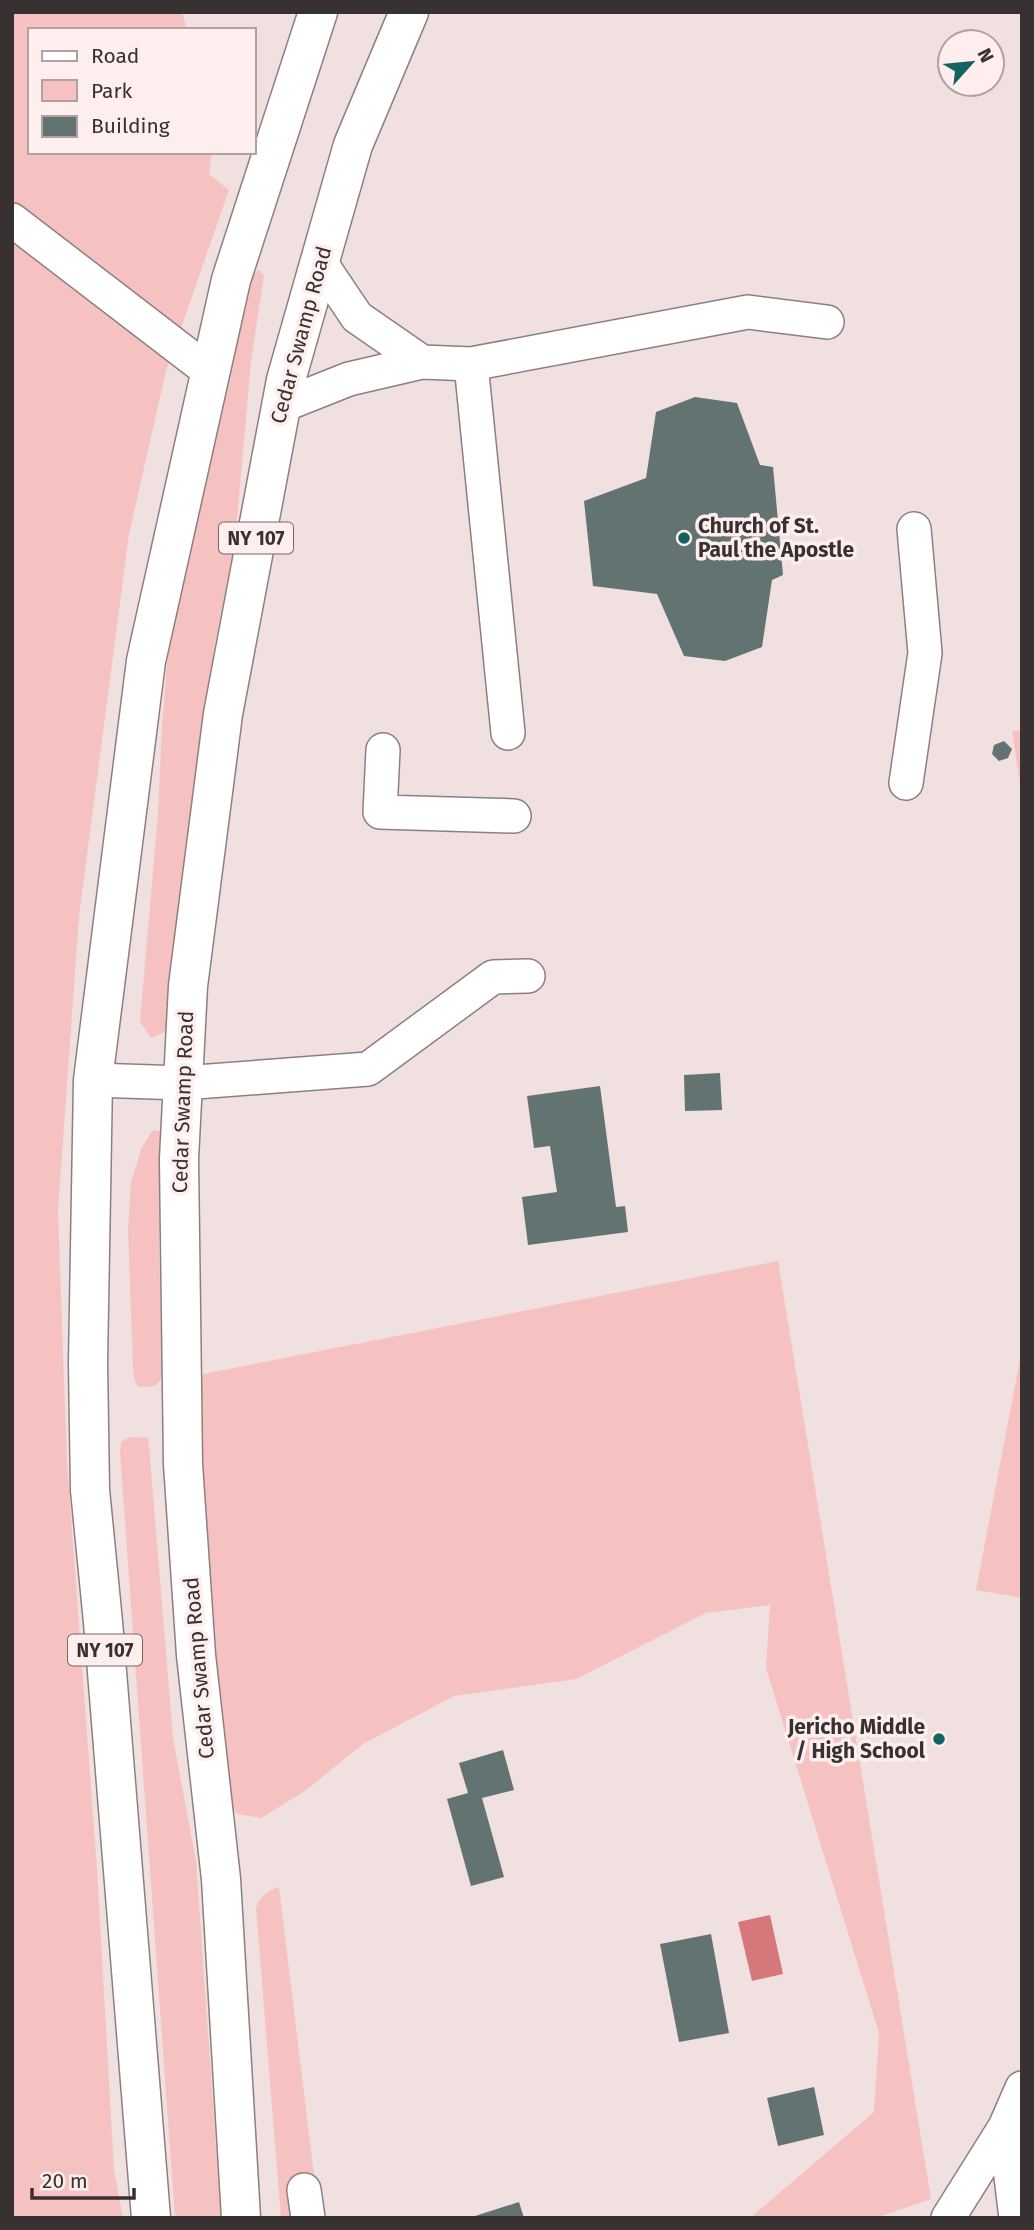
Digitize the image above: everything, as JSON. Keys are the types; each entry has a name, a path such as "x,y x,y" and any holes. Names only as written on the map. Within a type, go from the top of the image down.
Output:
{"main road":[{"name":"NY 107","path":"151,2218 90,1490 88,1363 93,1080 146,660 231,280 318,12"},
{"name":"Cedar Swamp Road","path":"241,2218 221,1879 196,1655 183,1465 179,1159 188,986 223,714 286,380 353,145 409,12"}],"lane":[{"path":"12,220 211,372"},
{"path":"320,262 357,317 422,362"},
{"path":"281,406 349,379 422,362 471,364 748,312 827,322"},
{"path":"471,364 508,733"},
{"path":"906,783 925,653 914,529"},
{"path":"383,750 380,813 514,816"},
{"path":"93,1080 183,1083 368,1069 493,977 528,976"},
{"path":"948,2218 1005,2127 1022,2088"},
{"path":"1005,2127 1016,2218"}],"green space":[{"path":"12,12 182,12 186,28 28,28 28,154 212,154 209,174 229,190 166,371 129,534 79,916 58,1211 67,1463 97,1869 114,2170 123,2218 12,2218"},
{"path":"259,270 264,275 251,361 235,542 214,648 170,1024 166,1032 151,1038 140,1022 170,631 215,417 254,274"},
{"path":"1022,730 1022,796 1012,731"},
{"path":"153,1130 163,1132 165,1138 159,1242 162,1376 156,1385 139,1387 135,1382 133,1369 128,1230 131,1182 142,1147"},
{"path":"778,1261 931,2199 876,2218 750,2218 874,2112 879,2033 766,1668 770,1605 706,1613 576,1679 454,1696 363,1744 305,1791 261,1818 237,1814 222,1792 188,1377"},
{"path":"1022,1349 1022,1598 976,1590"},
{"path":"130,1437 148,1438 149,1445 173,1738 196,1861 221,2218 175,2218 120,1452 121,1442"},
{"path":"279,1887 316,2192 291,2218 281,2218 256,1908 264,1894"}],"shaded area":[{"path":"770,1915 783,1974 752,1981 738,1922"}],"building":[{"name":"Church of St. Paul the Apostle","path":"695,397 737,403 760,465 773,467 783,575 772,580 762,647 725,661 684,656 657,594 593,586 584,501 646,478 656,412"},
{"path":"1004,741 1012,749 1008,758 999,761 992,754 994,745"},
{"path":"720,1073 722,1110 685,1111 684,1075"},
{"path":"600,1086 616,1207 625,1206 628,1232 528,1245 522,1197 557,1192 550,1146 534,1148 527,1096"},
{"path":"503,1750 514,1790 482,1798 504,1877 471,1886 447,1799 468,1793 459,1763"},
{"path":"711,1934 729,2033 679,2042 660,1944"},
{"path":"814,2087 824,2135 778,2146 767,2098"},
{"path":"519,2202 524,2218 472,2218 472,2217"}],"place":[{"name":"Church of St. Paul the Apostle","path":"684,538"},
{"name":"Jericho Middle / High School","path":"939,1739"}]}
